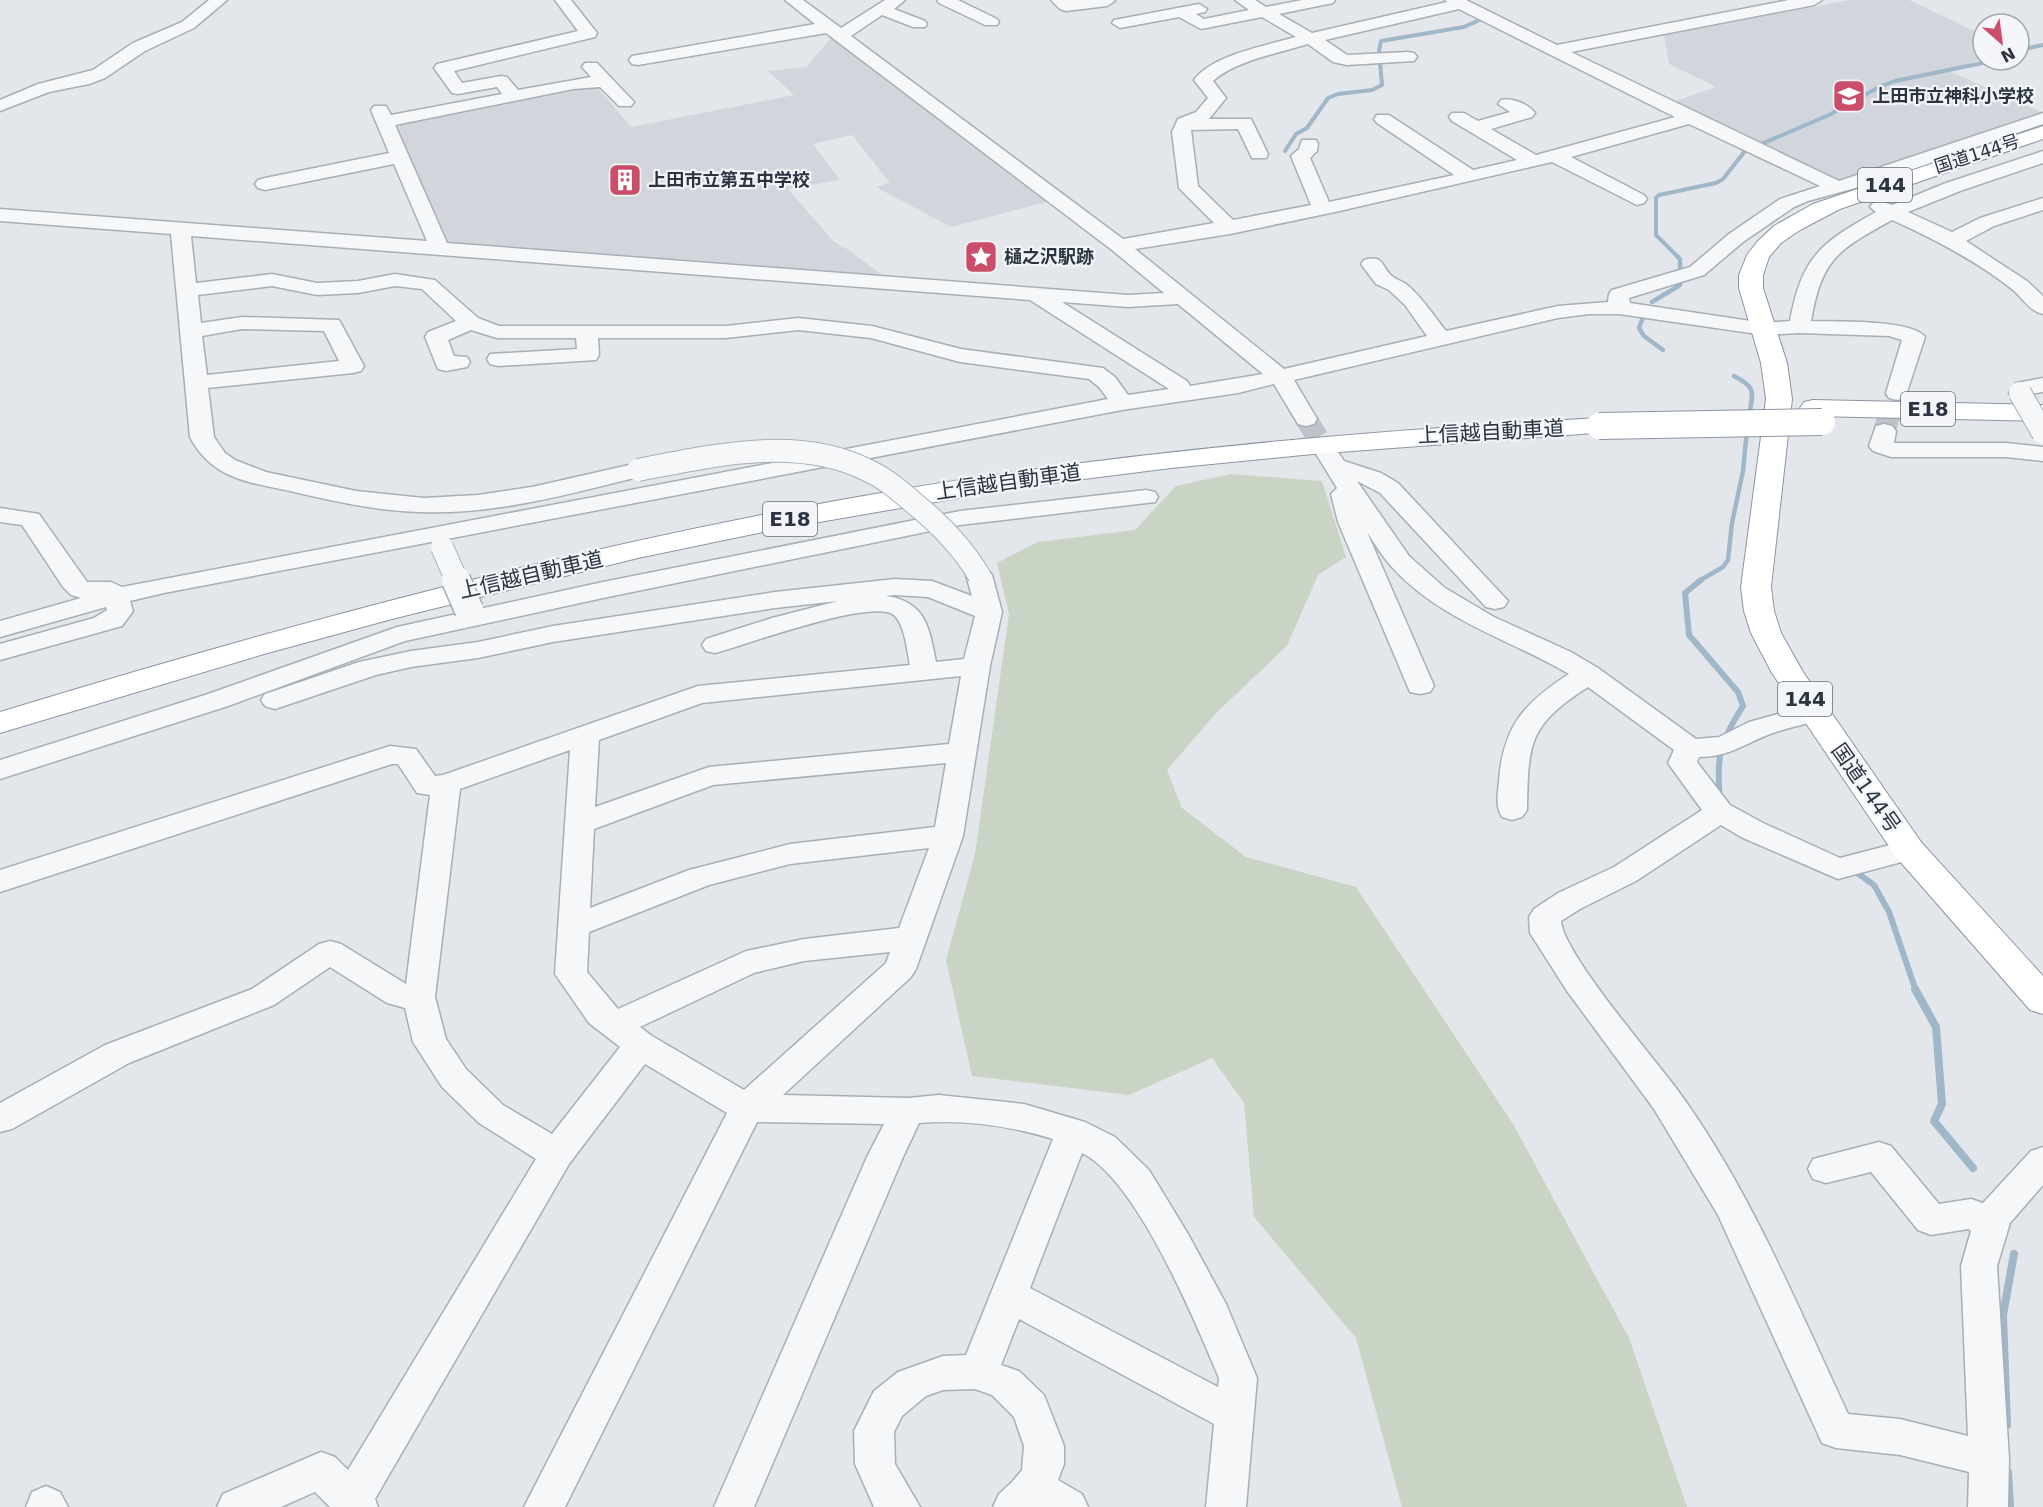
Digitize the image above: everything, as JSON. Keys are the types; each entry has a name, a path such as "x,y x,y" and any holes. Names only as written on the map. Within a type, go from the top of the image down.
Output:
{"highway":[{"name":"国道144号","path":"2043,132 1854,196 1794,224 1765,247 1751,273 1754,300 1774,363 1779,399 1756,587 1759,611 1766,633 1814,713 1909,850 2043,1000"},
{"name":"国道144号","path":"1764,330 1764,292 1776,264 1793,246 1814,231 1848,212 1880,207 2043,145"},
{"name":"上信越自動車道","path":"0,705 209,641 446,578 671,526 1013,465 1191,443 1357,426 1596,419 2043,413"},
{"name":"上信越自動車道","path":"1818,415 2043,428"},
{"name":"上信越自動車道","path":"0,723 212,658 464,590 578,563 803,517 1026,479 1168,460 1596,419"}],"street":[{"path":"0,106 44,88 83,80 99,74 139,47 188,25 219,0"},
{"path":"513,95 501,81 458,89 443,68 589,33 563,0"},
{"path":"793,0 1119,246 1281,377 1306,419"},
{"path":"638,60 835,32 897,0"},
{"path":"945,0 991,22"},
{"path":"1059,0 1066,6 1107,1"},
{"path":"1243,0 1340,58 1347,60 1408,57"},
{"path":"1181,12 1201,24 1327,0"},
{"path":"1556,50 1814,0"},
{"path":"1184,125 1202,116 1217,98 1203,80 1215,68 1232,60 1268,64 1285,45 1457,2 1691,118 1835,186"},
{"path":"1700,4 1726,16"},
{"path":"1120,23 1207,8"},
{"path":"880,9 919,24"},
{"path":"1285,45 1305,58"},
{"path":"590,66 625,102"},
{"path":"440,249 383,115 445,111 513,95 604,81"},
{"path":"1476,127 1526,113 1507,104"},
{"path":"1458,117 1533,161"},
{"path":"1119,246 1230,228 1469,176 1555,156 1691,118"},
{"path":"1620,308 1619,294 1697,271 1736,238 1787,203 1835,186 1872,177 2043,118"},
{"path":"1383,119 1469,176"},
{"path":"1184,125 1245,123 1259,154"},
{"path":"1184,125 1182,145 1189,188 1230,228"},
{"path":"1309,144 1308,151 1300,156 1322,208"},
{"path":"1555,156 1637,199"},
{"path":"265,184 400,158"},
{"path":"1799,327 1815,269 1880,207 2043,158"},
{"path":"1952,240 1987,222 2043,204"},
{"path":"1880,207 1952,240 2020,285 2043,308"},
{"path":"0,215 1128,301 1182,298"},
{"path":"180,228 202,437 207,449 217,460 252,476 362,500 421,505 459,504 558,489 708,456 756,450 821,453 861,466 886,480 951,535 971,560 979,575 988,612 976,666 948,836 900,969 747,1108 544,1507"},
{"path":"361,242 363,286"},
{"path":"1371,264 1377,268 1383,280 1396,286 1412,301 1440,338"},
{"path":"186,290 272,280 317,289 363,286 395,280 428,284 470,322 497,332 726,332 798,324 872,332 960,355 1095,373 1107,382 1122,403"},
{"path":"1035,294 1179,386"},
{"path":"0,629 116,596 441,539 1122,403 1238,386 1440,338 1558,312 1588,308 1620,308 1764,330 1799,327 1890,330 1914,337 1905,360 1897,393"},
{"path":"459,362 446,364 436,336 470,322"},
{"path":"190,331 243,323 331,325 353,366 196,383"},
{"path":"497,332 495,369 588,355 587,333"},
{"path":"2043,385 2024,388 2020,393 2043,433"},
{"path":"1884,431 1881,446 1892,450 2039,450"},
{"path":"1332,460 1364,511 1400,561 1436,593 1485,623 1561,658 1710,746"},
{"path":"1332,460 1373,478 1389,488 1495,601"},
{"path":"1332,460 1350,522 1420,686"},
{"path":"470,614 441,539 445,518 532,500 558,489"},
{"path":"988,612 932,588 895,587 775,600 553,634 478,650 411,658 369,668 250,709 12,784 0,772 218,700 397,635 470,614 960,518 1146,497"},
{"path":"0,515 30,519 37,526 72,582 80,590 111,590 116,596 120,611 113,620 0,652"},
{"path":"715,645 842,607 888,603 902,608 915,630 925,672"},
{"path":"0,881 390,754 406,755 427,786 446,784 698,695 976,666"},
{"path":"1512,810 1513,775 1517,748 1526,728 1538,710 1588,674"},
{"path":"1814,713 1759,728 1710,746 1682,763 1720,812 1752,830 1844,867 1909,850"},
{"path":"585,734 571,974 600,1014 640,1046 747,1108 908,1111 939,1108 1024,1117 1073,1132 1103,1147 1136,1180 1175,1245 1207,1304 1238,1378 1226,1507"},
{"path":"578,824 709,776 962,752"},
{"path":"446,784 423,975 418,997 430,1042 454,1078 491,1114 557,1154"},
{"path":"1720,812 1625,874 1569,901 1545,916 1546,933 1578,983 1666,1100 1733,1208 1836,1430 1900,1437 1989,1460"},
{"path":"574,926 700,877 790,854 948,836"},
{"path":"614,1025 746,963 804,950 912,938"},
{"path":"0,1119 117,1054 263,997 330,952 398,995 418,997"},
{"path":"237,1507 321,1470 355,1505 557,1154 640,1046"},
{"path":"734,1507 885,1157 908,1111"},
{"path":"979,1371 1073,1132"},
{"path":"1826,1169 1879,1156 1930,1220 1971,1214 1992,1224"},
{"path":"1988,1507 1989,1460 1979,1266 1994,1215 2043,1161"},
{"path":"1009,1295 1234,1415"},
{"path":"900,1507 894,1502 879,1476 871,1449 879,1420 898,1393 942,1372 961,1369 979,1371 1008,1385 1028,1404 1041,1427 1045,1451 1040,1478 1023,1497 1068,1507"}],"shaded area":[{"name":"上田市立神科小学校","path":"1849,0 1909,0 1971,29 1971,63 1947,70 2043,113 1835,184 1667,104 1716,87 1669,64 1664,35"},
{"name":"上田市立第五中学校","path":"833,36 1050,201 951,227 876,187 890,183 852,135 813,144 840,180 788,189 834,242 882,275 445,242 391,122 573,87 596,86 631,127 794,95 768,71 806,67"}],"green space":[{"path":"1231,474 1322,481 1346,557 1318,575 1287,646 1217,712 1167,770 1182,808 1246,857 1356,887 1513,1124 1629,1338 1687,1507 1402,1507 1356,1338 1254,1217 1244,1103 1212,1058 1129,1095 972,1076 946,960 975,854 1009,614 997,563 1038,542 1135,530 1176,486"}],"waterway":[{"path":"1285,151 1296,134 1307,128 1328,98 1338,94 1372,90 1382,85 1379,51 1381,41 1464,27 1484,18"},
{"path":"2031,48 2043,45"},
{"path":"1652,302 1680,285 1680,259 1656,235 1656,198 1659,195 1716,183 1723,179 1745,151 1829,115 1879,87 1895,81 1971,65"},
{"path":"1643,317 1639,328 1644,336 1663,350"},
{"path":"1734,376 1747,384 1752,392 1749,416"},
{"path":"1699,581 1723,567 1728,560 1732,523 1743,471 1747,429"},
{"path":"1701,580 1685,593 1689,635 1738,692 1743,706 1721,751 1720,800"},
{"path":"1853,870 1874,885 1889,912 1916,991"},
{"path":"1916,991 1936,1027 1942,1104 1934,1121 1973,1168"},
{"path":"2007,1425 2003,1315 2014,1254"},
{"path":"2008,1472 2010,1507"}],"tunnel":[{"path":"1884,431 1897,393"},
{"path":"1306,419 1328,454"}],"place":[{"name":"上田市立神科小学校","path":"1849,96"},
{"name":"上田市立第五中学校","path":"625,180"},
{"name":"樋之沢駅跡","path":"981,257"}]}
